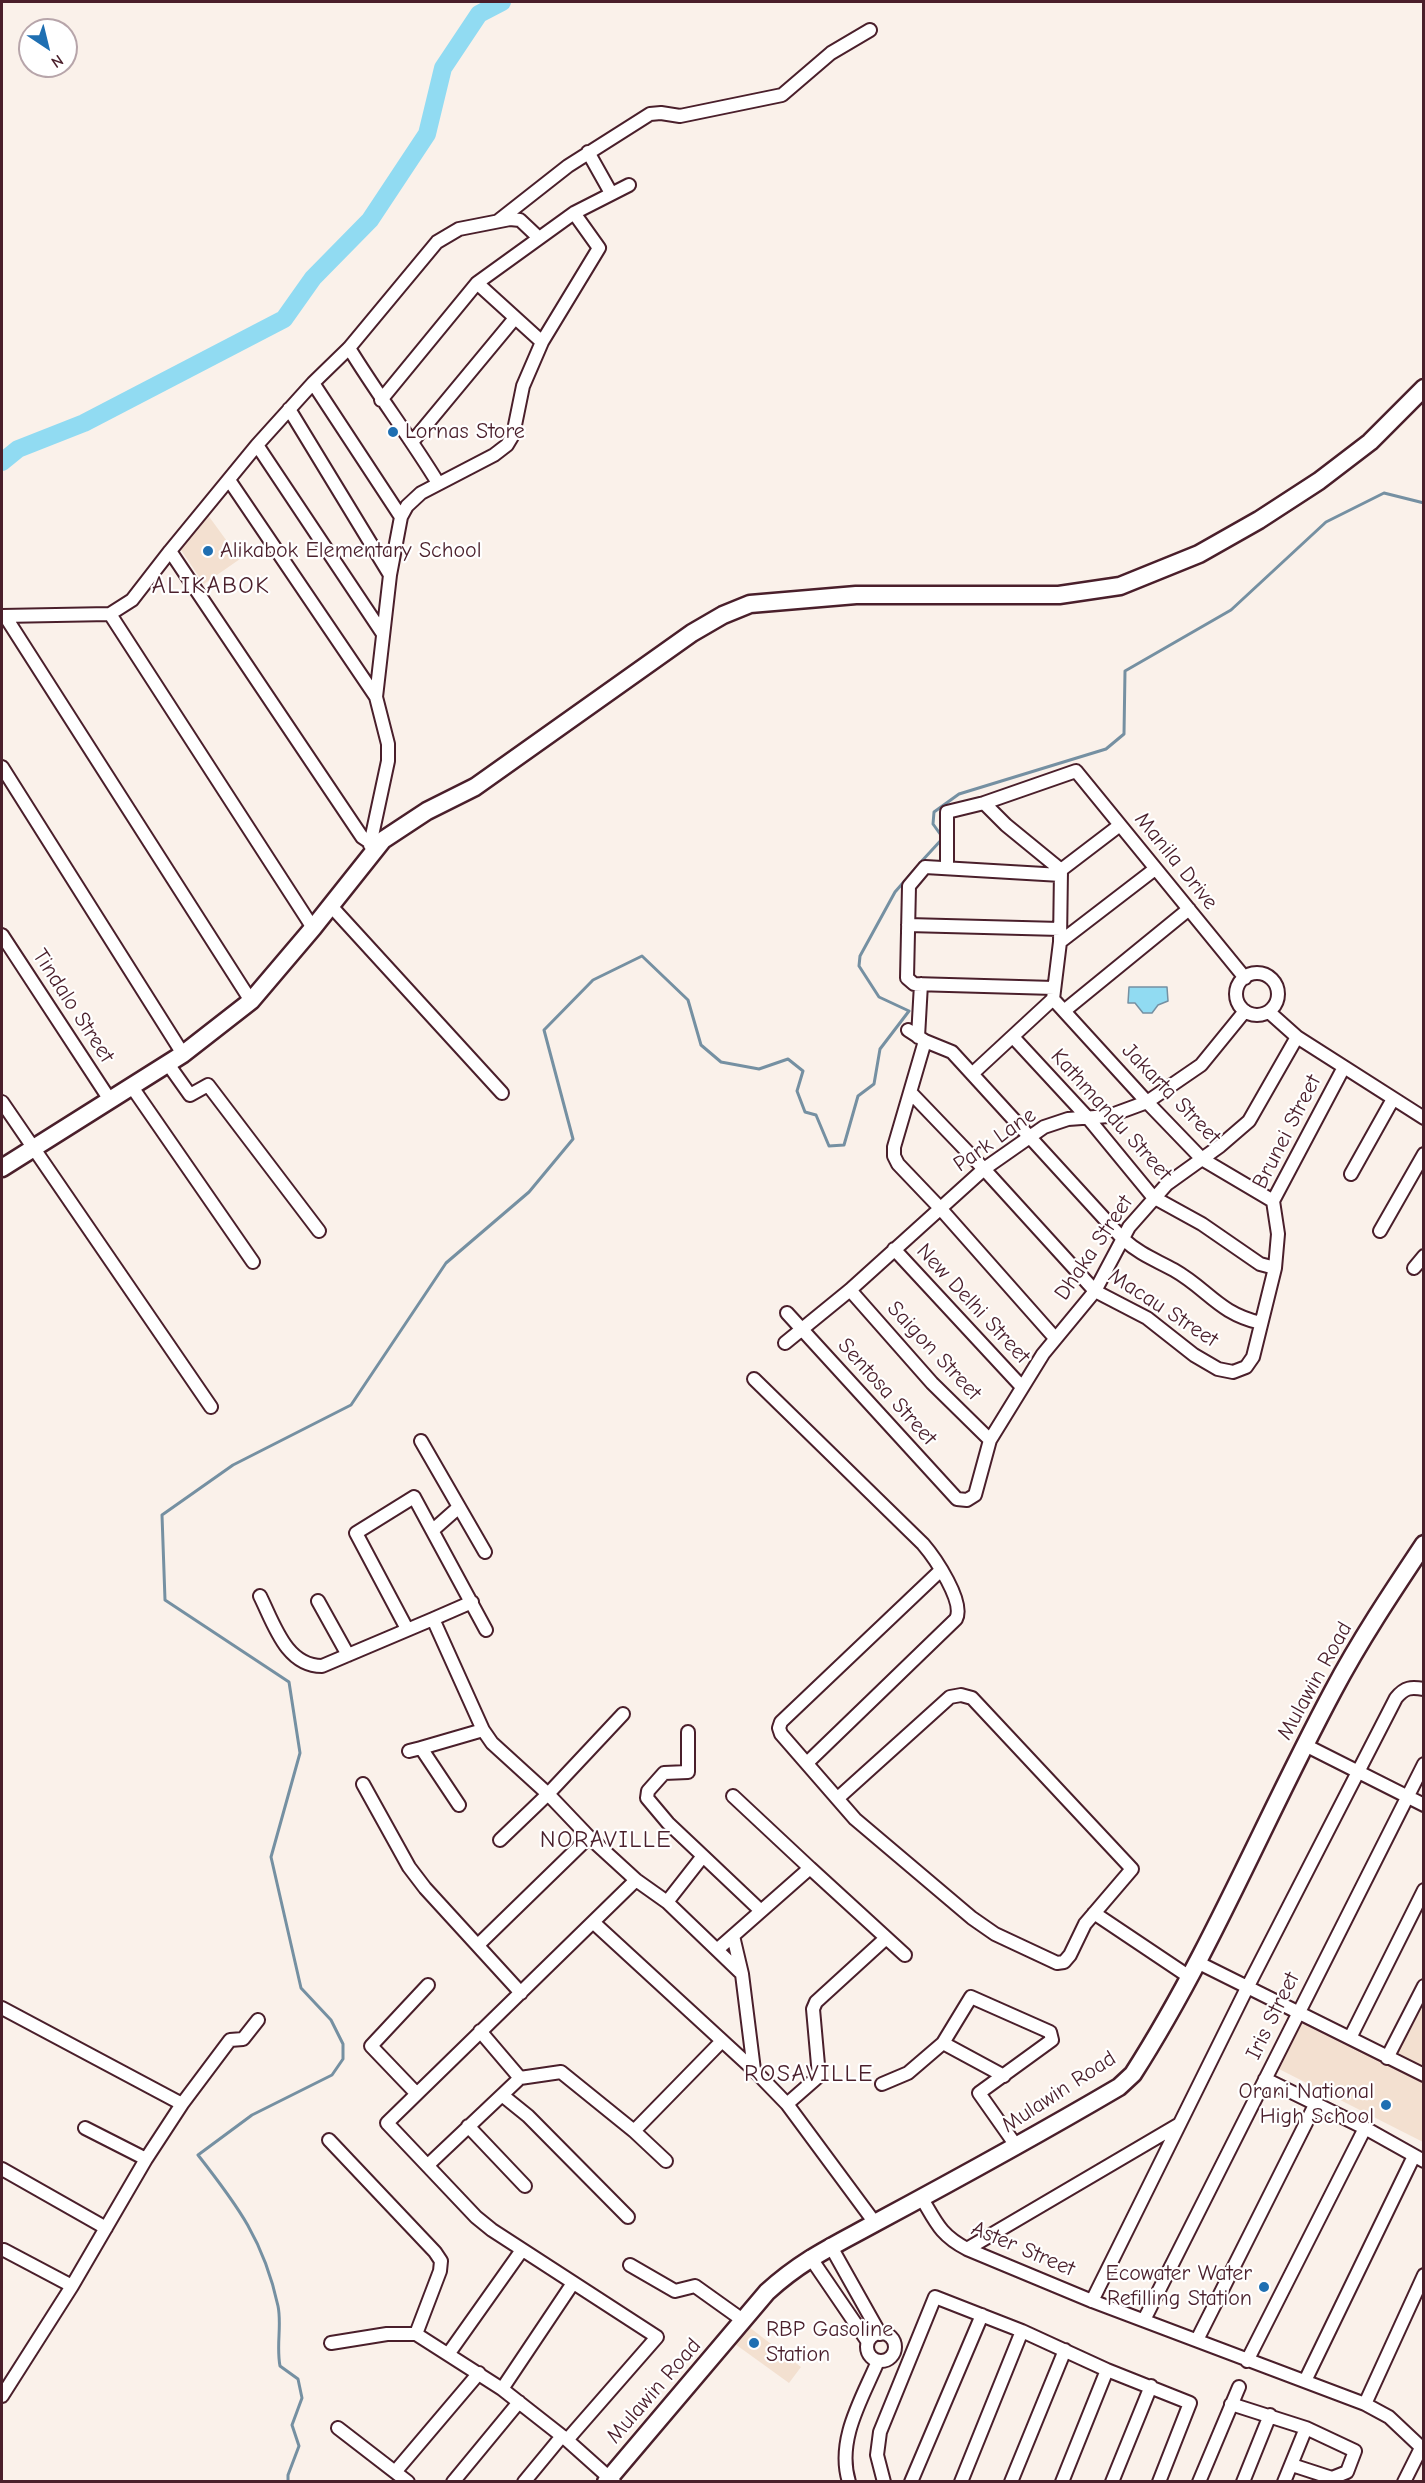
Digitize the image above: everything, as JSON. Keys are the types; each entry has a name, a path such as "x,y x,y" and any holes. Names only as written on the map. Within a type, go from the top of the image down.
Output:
{"street":[{"path":"498,221 568,166 650,114 680,116 782,95 831,53 870,30"},
{"path":"588,152 611,193"},
{"path":"381,400 477,283 574,213 629,185"},
{"path":"376,697 390,575 401,517 407,506 421,493 494,455 507,445 513,435 523,386 542,342 599,248 574,213"},
{"path":"3,616 110,614 132,600 257,445 288,409 349,348 437,242 459,229 498,221 520,220 538,237"},
{"path":"477,283 542,342"},
{"path":"413,441 515,318"},
{"path":"349,348 381,400 413,441 438,483"},
{"path":"313,383 401,517"},
{"path":"2,1168 183,1054 251,1001 314,928 374,845 411,821 475,787 692,633 723,615 750,604 798,599 856,595 1059,595 1120,586 1199,554 1311,487 1370,442 1424,388"},
{"path":"288,409 390,575"},
{"path":"257,445 383,634"},
{"path":"229,480 376,697 388,744 388,761 374,845"},
{"path":"170,551 362,837 374,845"},
{"path":"110,614 314,928"},
{"path":"3,616 251,1001"},
{"path":"2,767 183,1054"},
{"name":"Manila Drive","path":"984,803 1076,771 1245,978"},
{"path":"947,868 947,812 984,803 1061,873 1060,942 1054,994 1013,1037 972,1074"},
{"path":"1054,994 914,984 907,978 909,886 925,867 1061,873 1120,825"},
{"path":"1060,942 1155,869"},
{"path":"331,906 502,1093"},
{"path":"1064,1011 1189,909"},
{"path":"908,925 1060,929"},
{"name":"Tindalo Street","path":"2,935 110,1100"},
{"path":"1251,975 1264,975 1274,982 1277,988 1277,1001 1269,1012 1257,1015 1245,1011 1237,1000 1236,994 1245,978 1251,975"},
{"path":"921,984 910,1093 894,1147 894,1156 898,1164 1055,1338"},
{"name":"Jakarta Street","path":"1054,994 1064,1011 1202,1159 1273,1201"},
{"name":"Park Lane","path":"785,1343 850,1290 984,1169 1044,1127 1068,1119 1109,1116 1147,1102 1201,1065 1245,1011"},
{"path":"1269,1012 1297,1037 1424,1118"},
{"path":"917,1036 952,1052 1123,1239 1149,1259 1175,1271 1240,1318 1261,1323"},
{"name":"Kathmandu Street","path":"1013,1037 1088,1118 1154,1197 1202,1224 1260,1264 1275,1268"},
{"name":"Dhaka Street","path":"957,1499 967,1500 975,1495 990,1440 1055,1338 1095,1292 1129,1227 1167,1184 1249,1121 1297,1037"},
{"path":"168,1064 190,1095 208,1085 319,1231"},
{"name":"Brunei Street","path":"1253,1357 1275,1268 1278,1234 1273,1201 1344,1067"},
{"path":"132,1087 253,1262"},
{"name":"Macau Street","path":"910,1093 984,1169 1095,1292 1147,1318 1194,1355 1218,1369 1233,1372 1246,1367 1253,1357"},
{"path":"1351,1174 1393,1099"},
{"path":"2,1102 211,1407"},
{"path":"1380,1231 1424,1154"},
{"name":"New Delhi Street","path":"894,1249 1022,1387"},
{"path":"1414,1268 1424,1256"},
{"name":"Saigon Street","path":"850,1290 932,1383 990,1440"},
{"name":"Sentosa Street","path":"787,1313 957,1499"},
{"path":"754,1380 923,1544 941,1570 959,1613 956,1619 807,1763"},
{"path":"421,1441 485,1552"},
{"path":"407,1629 356,1533 414,1497 486,1630"},
{"path":"433,1530 459,1507"},
{"name":"Mulawin Road","path":"609,2480 767,2292 789,2272 830,2245 1017,2147 1119,2086 1133,2074 1193,1969 1305,1745 1360,1643 1424,1544"},
{"path":"838,1798 950,1697 961,1695 972,1698 1132,1869 1084,1924 1064,1962 1057,1963 994,1934 972,1918 855,1819 781,1734 779,1728 781,1722 941,1570"},
{"path":"260,1596 286,1646 299,1661 310,1666 322,1666 472,1602"},
{"path":"318,1600 348,1655"},
{"path":"434,1619 483,1730 492,1743 548,1794 589,1837 636,1880 667,1902 742,1974"},
{"path":"1092,2301 1357,1772 1402,1691 1410,1687 1424,1689"},
{"path":"500,1840 548,1794 623,1714"},
{"path":"459,1805 415,1750 483,1730"},
{"path":"688,1732 688,1772 664,1773 648,1791 647,1798 668,1823 761,1911"},
{"path":"1305,1745 1424,1805"},
{"name":"Iris Street","path":"1144,2320 1424,1764"},
{"path":"363,1784 409,1867 425,1888 521,1993"},
{"path":"733,1796 885,1939 905,1955"},
{"path":"478,1946 589,1837"},
{"path":"667,1902 703,1856"},
{"path":"718,1949 810,1868"},
{"path":"524,2481 657,2337 522,2250 476,2217 387,2123 636,1880"},
{"path":"1350,2038 1424,1890"},
{"path":"1094,1912 1193,1969 1247,1988 1424,2075"},
{"path":"594,1923 754,2070 787,2104 875,2223"},
{"path":"732,1936 742,1974 754,2070"},
{"path":"787,2104 819,2076 813,2009 816,2002 885,1939"},
{"path":"416,2093 371,2046 428,1985"},
{"path":"1387,2058 1424,1986"},
{"path":"882,2084 908,2073 943,2043 971,1997 1050,2032 1052,2040 979,2093 1017,2147"},
{"path":"2,2008 182,2104"},
{"path":"2,2396 72,2286 146,2159 182,2104 230,2040 243,2039 258,2020"},
{"path":"480,2031 520,2078"},
{"path":"634,2131 721,2042"},
{"path":"943,2043 1004,2076"},
{"path":"428,2165 520,2078 561,2072 634,2131 666,2161"},
{"path":"1265,2079 1365,2128 1419,2158 1305,2381"},
{"path":"502,2095 528,2116 628,2217"},
{"path":"1197,2340 1315,2105"},
{"path":"968,2249 1179,2125"},
{"path":"468,2126 525,2186"},
{"path":"85,2128 146,2159"},
{"path":"1247,2361 1365,2128"},
{"path":"329,2140 441,2261 440,2271 417,2334"},
{"path":"2,2169 106,2228"},
{"name":"Aster Street","path":"921,2197 941,2230 950,2240 1092,2301 1365,2404 1389,2417 1422,2449"},
{"path":"830,2245 880,2334"},
{"path":"4,2250 72,2286"},
{"path":"448,2354 522,2250"},
{"path":"810,2257 868,2342 869,2354 878,2361 889,2359 895,2349 891,2338 880,2334 873,2336 868,2342"},
{"path":"630,2265 675,2291 695,2286 744,2320"},
{"path":"1365,2404 1424,2275"},
{"path":"502,2389 573,2283"},
{"path":"839,2299 855,2290"},
{"path":"884,2481 877,2455 880,2432 935,2297 1022,2331 1107,2370 1190,2403 1159,2481"},
{"path":"910,2481 982,2315"},
{"path":"961,2481 1022,2331"},
{"path":"331,2343 387,2334 417,2334 502,2389 565,2438 609,2480"},
{"path":"1011,2481 1065,2350"},
{"path":"849,2481 844,2465 848,2431 878,2361"},
{"path":"1062,2481 1107,2370"},
{"path":"395,2472 479,2373"},
{"path":"1112,2481 1151,2386"},
{"path":"1199,2481 1239,2387"},
{"path":"453,2481 519,2402"},
{"path":"1231,2404 1306,2428 1355,2451 1347,2472 1332,2478 1292,2465"},
{"path":"1243,2481 1270,2415"},
{"path":"338,2428 408,2481"},
{"path":"1284,2481 1306,2428"},
{"path":"1404,2481 1422,2449"}],"shaded area":[{"name":"Alikabok Elementary School","path":"205,511 240,559 204,584 177,544"},
{"name":"Orani National High School","path":"1423,1999 1423,2142 1275,2067 1307,2011 1392,2055"},
{"path":"749,2327 801,2367 789,2383 735,2344"}],"water":[{"path":"1129,987 1167,987 1168,1001 1158,1005 1152,1013 1143,1013 1135,1003 1128,1003"}],"waterway":[{"path":"2,462 18,449 84,423 284,319 313,278 370,220 427,134 443,68 479,14 502,2"},
{"path":"920,863 943,838 933,824 934,812 959,794 1106,749 1124,734 1125,671 1231,610 1326,522 1384,493 1424,503"},
{"path":"288,2482 288,2475 299,2446 292,2425 302,2398 298,2379 280,2366 279,2313 272,2283 248,2225 198,2155 252,2115 332,2075 343,2059 343,2044 331,2020 301,1988 271,1857 300,1753 289,1682 165,1600 162,1515 233,1465 351,1405 446,1263 529,1192 573,1139 544,1030 593,980 642,956 688,1000 701,1045 721,1062 759,1069 788,1059 803,1071 797,1091 805,1112 816,1115 829,1146 844,1145 858,1096 874,1084 880,1049 909,1011 879,997 859,966 860,956 895,892 916,868"}],"place":[{"name":"Lornas Store","path":"393,432"},
{"name":"Alikabok Elementary School","path":"208,551"},
{"name":"Orani National High School","path":"1386,2105"},
{"name":"Ecowater Water Refilling Station","path":"1264,2287"},
{"name":"RBP Gasoline Station","path":"754,2343"}],"district":[{"name":"ALIKABOK","path":"211,586"},
{"name":"NORAVILLE","path":"606,1840"},
{"name":"ROSAVILLE","path":"809,2074"}]}
